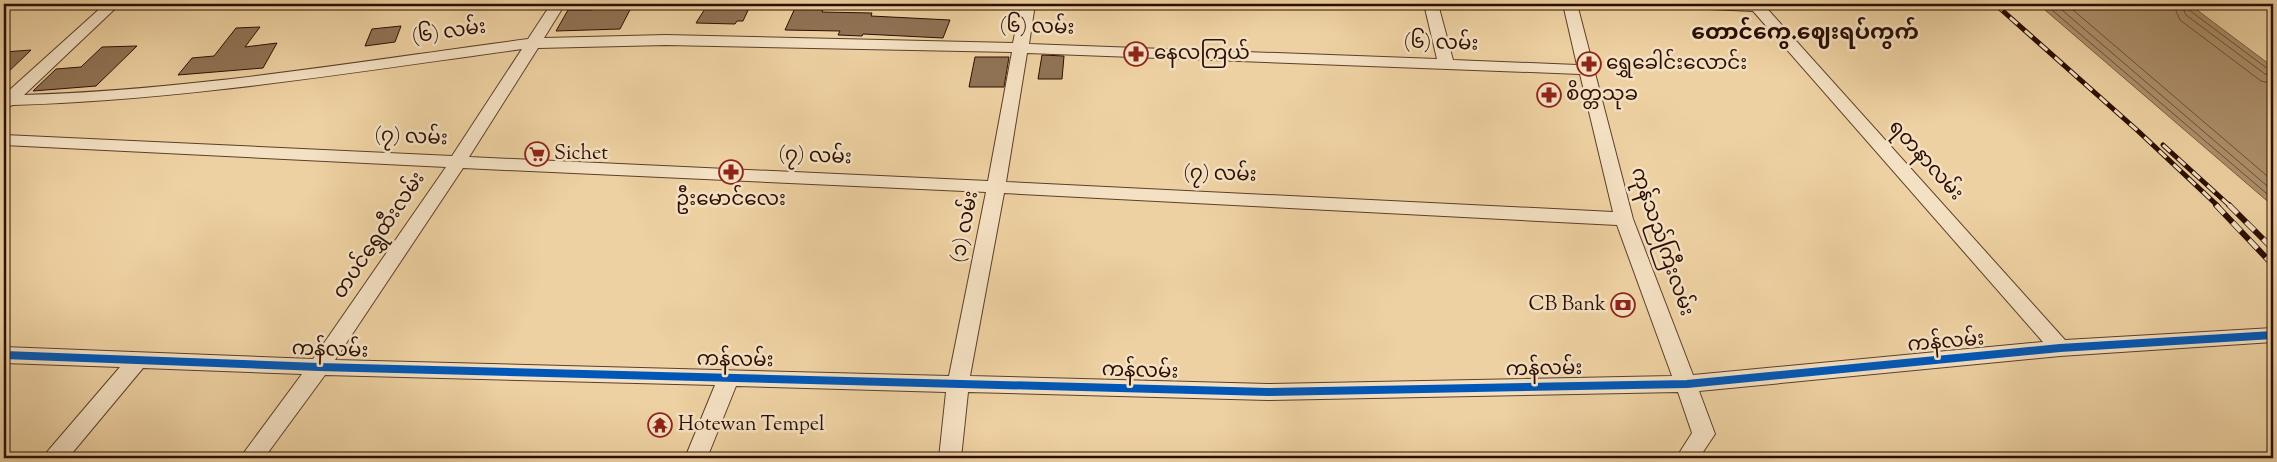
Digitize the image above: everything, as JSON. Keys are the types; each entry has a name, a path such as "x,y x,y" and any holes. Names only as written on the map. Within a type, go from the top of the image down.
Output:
{"street":[{"path":"6,102 113,4"},
{"name":"တပင်ရွှေထီးလမ်း","path":"251,458 319,367 457,163 558,4"},
{"name":"(၁) လမ်း","path":"950,458 958,382 1022,48 1028,4"},
{"path":"1431,4 1446,65"},
{"name":"ကုန်သည်ကြီးလမ်း","path":"1570,4 1624,219 1687,384 1704,434 1687,458"},
{"path":"1687,4 1756,6"},
{"name":"ရတနာလမ်း","path":"1756,6 2060,348"},
{"name":"(၆) လမ်း","path":"6,102 191,89 533,43 666,40 1022,48 1587,70"},
{"name":"(၇) လမ်း","path":"4,140 457,163 1294,200 1624,219"},
{"name":"ကန်လမ်း","path":"4,355 319,367 958,382 1268,392 1687,384 2060,348 2273,335"},
{"path":"55,458 138,360"},
{"path":"696,458 729,377"}],"water":[{"path":"2038,4 2189,4 2273,67 2273,206"}],"building":[{"path":"595,4 633,4 620,29 556,31 568,10 592,10"},
{"path":"708,4 751,4 743,21 737,21 735,24 696,23"},
{"path":"795,8 823,9 822,12 872,13 871,16 950,20 943,38 863,34 862,36 838,35 840,31 785,30"},
{"path":"401,26 395,42 365,46 372,29"},
{"path":"260,27 245,47 277,43 263,68 178,75 192,58 214,56 236,28"},
{"path":"137,46 96,86 33,91 56,69 81,67 102,47"},
{"path":"31,50 4,76 4,52"},
{"path":"1042,55 1064,56 1062,79 1038,79"},
{"path":"975,57 1009,57 1004,87 969,87"}],"railway":[{"path":"1995,4 2138,131 2218,206"},
{"path":"2163,145 2230,206"},
{"path":"2216,205 2273,265"},
{"path":"2230,206 2273,249"}],"cycle path":[{"path":"4,355 319,367 1268,392 1687,384 2060,348 2273,335"}],"place":[{"name":"နေလကြယ်","path":"1136,54"},
{"name":"ရွှေခေါင်းလောင်း","path":"1589,64"},
{"name":"စိတ္တသုခ","path":"1549,95"},
{"name":"Sichet","path":"537,154"},
{"name":"ဦးမောင်လေး","path":"731,172"},
{"name":"CB Bank","path":"1623,305"},
{"name":"Hotewan Tempel","path":"660,425"}],"district":[{"name":"တောင်ကွေ.ဈေးရပ်ကွက်","path":"1805,34"}]}
